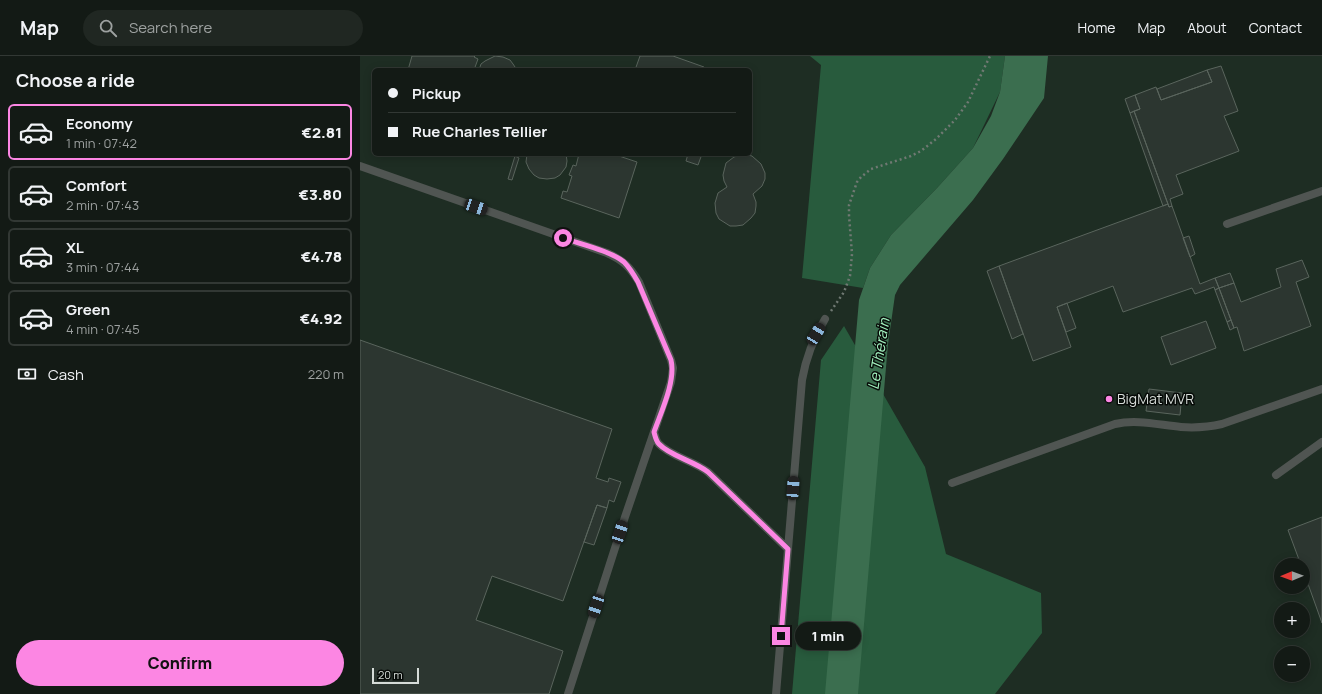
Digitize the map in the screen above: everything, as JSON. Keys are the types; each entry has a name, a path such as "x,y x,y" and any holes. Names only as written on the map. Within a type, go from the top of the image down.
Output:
{"lane":[{"path":"360,166 607,253 622,261 634,274 638,282 671,360 673,368 671,382 568,694"},
{"path":"1227,224 1322,192"},
{"path":"776,694 804,369 811,344 825,319"},
{"path":"952,483 1115,424 1133,422 1193,428 1213,426 1322,389"},
{"path":"654,432 656,440 664,448 708,472 788,549"},
{"path":"1276,475 1322,442"}],"path":[{"path":"825,319 837,303 847,285 850,276 852,254 849,205 857,182 861,176 871,169 912,156 936,139 955,120 965,106 975,89 990,56"}],"shaded area":[{"path":"360,56 1322,56 1322,694 360,694"},
{"path":"810,56 1005,56 1000,92 973,148 937,188 891,235 870,268 863,288 802,278 821,65"},
{"path":"844,326 925,467 946,554 1041,593 1042,633 995,694 792,694 821,360"}],"water":[{"name":"Le Thérain","path":"1005,56 1048,56 1044,98 973,200 900,285 895,295 888,344 858,694 825,694 859,300 870,268 891,235 937,188 973,148 991,116 1000,92"}],"building":[{"path":"412,56 475,56 474,57 478,59 475,68 409,68"},
{"path":"495,56 503,57 510,60 516,68 480,68 481,64"},
{"path":"640,56 673,56 704,67 704,68 636,68"},
{"path":"1221,66 1238,111 1224,116 1239,151 1176,175 1183,194 1170,199 1172,206 1169,207 1134,111 1140,109 1135,95 1156,87 1161,100 1212,82 1207,70"},
{"path":"1207,70 1212,82 1161,100 1157,89"},
{"path":"1135,95 1140,109 1130,113 1125,99"},
{"path":"1134,111 1168,204 1163,206 1130,113"},
{"path":"515,156 519,158 512,180 508,179"},
{"path":"527,156 566,156 567,161 566,167 560,175 555,178 547,179 539,178 534,175 526,162"},
{"path":"578,156 619,156 637,162 619,218 561,198 563,191 567,192 572,176 569,175 573,165 576,166"},
{"path":"687,156 701,156 698,165 686,161"},
{"path":"752,156 761,164 765,173 765,179 762,186 753,194 756,202 755,213 743,225 730,226 719,219 716,213 715,203 718,193 727,187 723,175 726,163 734,157"},
{"path":"1168,204 1169,207 1172,206 1200,284 1215,278 1219,288 1215,290 1214,287 1195,294 1192,288 1123,312 1113,286 1057,307 1071,347 1033,361 999,266"},
{"path":"1189,236 1195,254 1190,257 1183,238"},
{"path":"1302,260 1309,277 1296,282 1311,326 1244,351 1237,327 1234,328 1219,288 1234,283 1241,302 1281,287 1276,269"},
{"path":"999,266 1023,334 1012,339 987,271"},
{"path":"1230,273 1234,283 1219,288 1215,278"},
{"path":"1219,288 1231,320 1227,322 1215,290"},
{"path":"1067,303 1076,328 1066,332 1057,307"},
{"path":"1231,320 1234,328 1230,330 1227,322"},
{"path":"1206,321 1216,348 1171,365 1161,337"},
{"path":"360,340 612,429 596,478 608,482 609,478 621,482 614,502 609,500 607,508 597,505 563,601 492,576 476,620 563,651 549,694 360,694"},
{"path":"1149,389 1182,393 1180,415 1146,411"},
{"path":"597,505 607,508 594,545 584,542"},
{"path":"1322,517 1322,623 1310,590 1310,558 1298,558 1288,530"}],"place":[{"name":"BigMat MVR","path":"1109,399"}],"route":[{"path":"563,238 607,253 622,261 634,274 638,282 673,368 671,382 654,432 656,440 664,448 708,472 788,549 781,636"}]}
